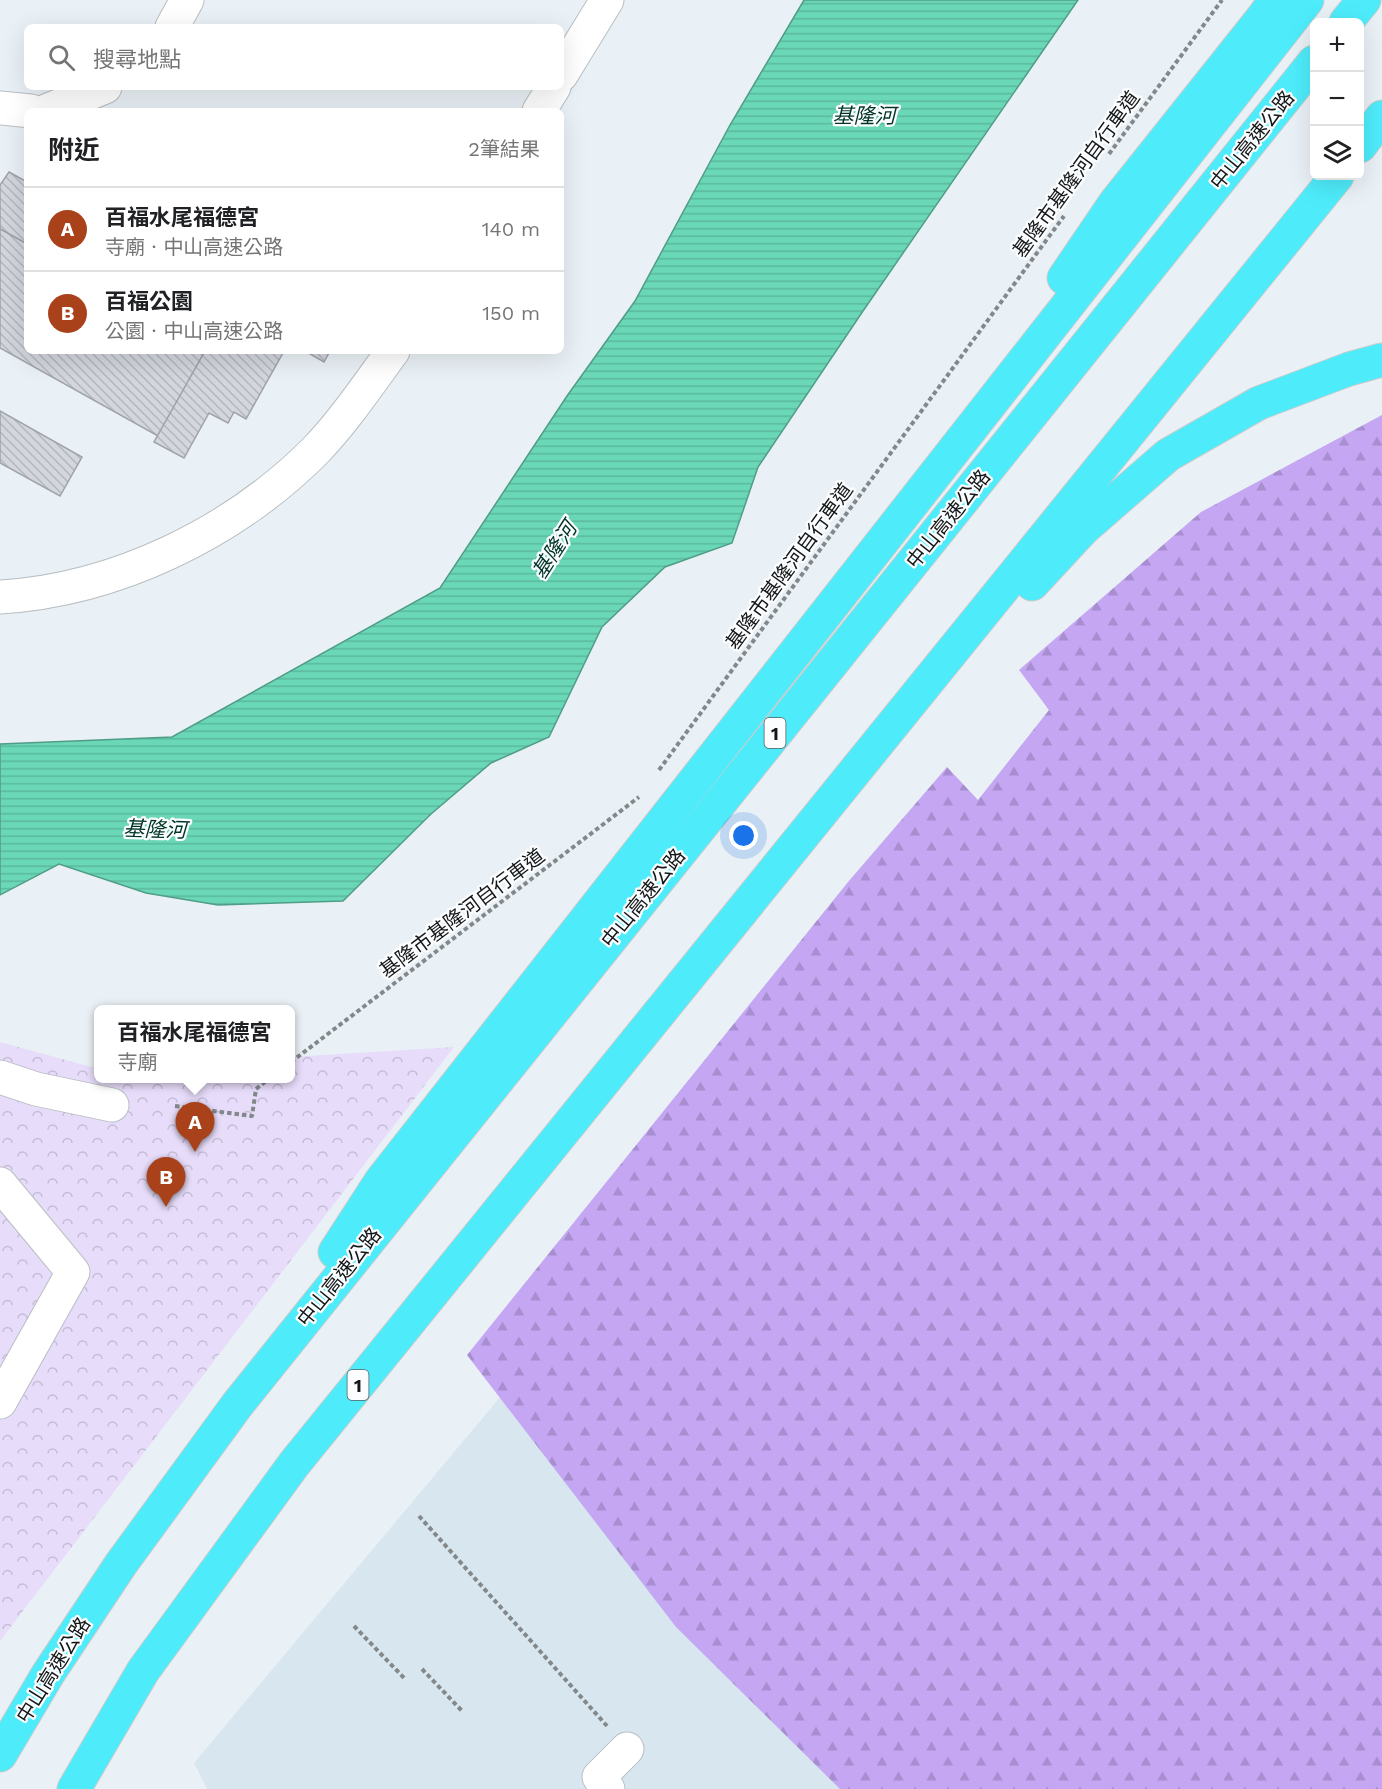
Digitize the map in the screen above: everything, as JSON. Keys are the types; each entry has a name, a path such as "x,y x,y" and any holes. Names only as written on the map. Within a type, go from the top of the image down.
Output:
{"highway":[{"path":"886,537 1115,203 1275,0"},
{"path":"237,1405 381,1181 1307,0"},
{"path":"1349,18 1364,0"},
{"name":"中山高速公路","path":"0,1755 48,1674 121,1564 237,1405 1310,67"},
{"path":"1364,140 1382,117"},
{"name":"1","path":"74,1789 143,1671 294,1464 1334,180"},
{"path":"668,1000 786,883 1005,614 1083,529 1168,455 1259,403 1349,369 1382,360"}],"street":[{"path":"174,24 187,0"},
{"path":"564,70 607,0"},
{"path":"53,108 98,90"},
{"path":"541,108 552,90"},
{"path":"0,108 24,110"},
{"path":"0,597 30,596 90,583 154,559 209,532 266,494 315,450 391,354"},
{"path":"0,1077 36,1089 112,1105"},
{"path":"0,1184 74,1272 0,1402"},
{"path":"608,1789 599,1777 627,1749"}],"path":[{"name":"基隆市基隆河自行車道","path":"1104,162 1222,0"},
{"name":"基隆市基隆河自行車道","path":"654,777 1069,209"},
{"name":"基隆市基隆河自行車道","path":"295,1059 641,795"},
{"path":"175,1107 252,1116 256,1089 264,1083"},
{"path":"419,1516 627,1749"},
{"path":"354,1626 406,1680"},
{"path":"422,1669 463,1712"}],"shaded area":[{"path":"618,1256 1382,1789 207,1789 194,1763"}],"green space":[{"path":"1382,415 1382,1789 840,1789 676,1627 467,1355 848,882 947,767 978,800 1049,710 1019,670 1201,512"},
{"path":"0,1042 94,1068 94,1083 295,1083 295,1057 454,1047 0,1641"}],"water":[{"name":"基隆河","path":"804,0 1078,0 758,467 732,543 665,567 602,627 549,737 491,763 431,814 343,901 218,905 146,893 59,864 0,895 0,744 172,737 440,588 567,396 635,301 730,125"}],"building":[{"path":"9,172 24,180 24,242 0,229 0,185"},
{"path":"0,229 24,242 24,354 203,354 158,436 0,348"},
{"path":"203,354 282,354 246,419 234,412 228,423 209,413 184,458 154,442"},
{"path":"310,354 328,354 324,362"},
{"path":"0,411 82,457 60,496 0,463"}],"place":[{"name":"百福水尾福德宮","path":"195,1152"},
{"name":"百福公園","path":"166,1207"}]}
